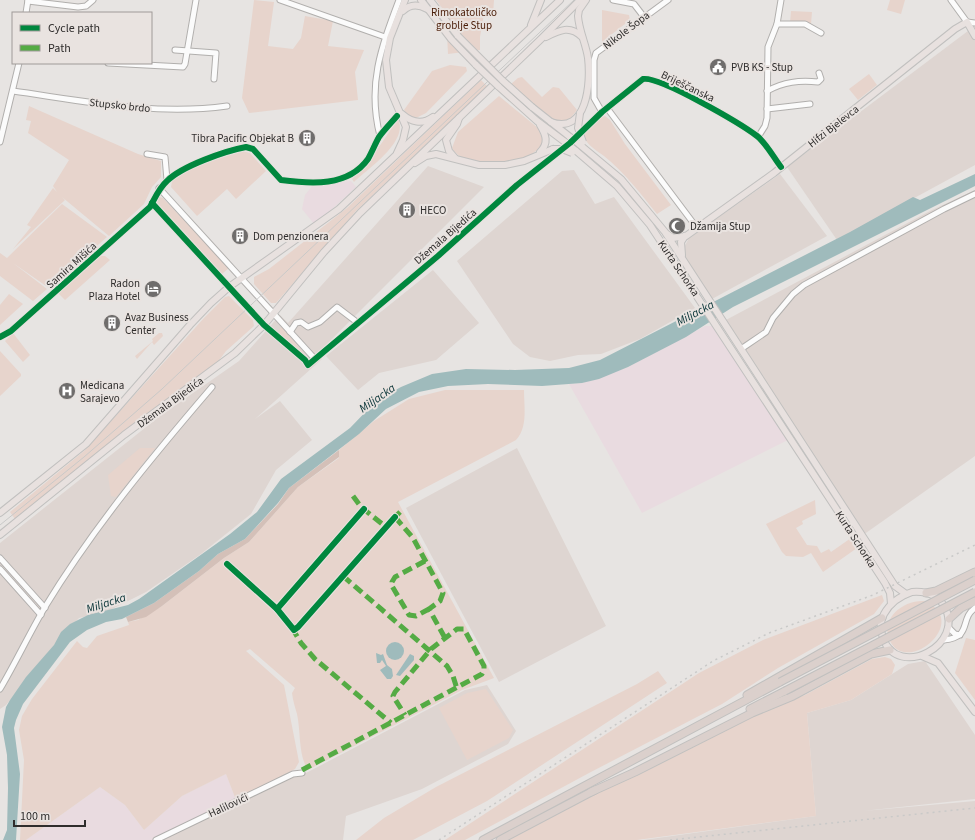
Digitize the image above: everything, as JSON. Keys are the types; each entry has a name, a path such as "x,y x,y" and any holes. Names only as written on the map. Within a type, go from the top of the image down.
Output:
{"highway":[{"path":"926,593 936,591 975,572"},
{"path":"483,840 975,580"},
{"path":"500,840 975,592"},
{"path":"949,619 961,608 975,601"},
{"path":"642,755 674,735 882,618"},
{"path":"591,792 635,772 752,712 793,696 871,654 890,650"}],"main road":[{"path":"394,158 405,136 406,127 399,115 392,96 387,79 386,60 388,38 402,12 406,0"},
{"path":"421,0 438,23 476,65 537,121 565,142 574,151"},
{"name":"Kurta Schorka","path":"430,0 444,19 474,53 532,107 570,137 581,142 621,179 665,232 895,586 906,594"},
{"path":"433,0 436,8"},
{"path":"531,26 541,0"},
{"path":"0,513 86,444 190,325 229,287 331,216 560,0"},
{"name":"Džemala Bijedića","path":"0,535 120,439 223,364 264,325 335,239 408,166 580,0"},
{"path":"581,142 578,128 580,113 588,84 588,57 578,16 579,10 586,0"},
{"path":"402,12 415,5 428,10"},
{"path":"967,22 975,36"},
{"name":"Hifzi Bjelevca","path":"686,236 781,167 951,32 967,22"},
{"path":"541,39 565,29 574,30 582,37"},
{"path":"399,115 412,121 422,122 429,120 453,102"},
{"path":"551,122 564,126 575,120 580,113"},
{"path":"455,158 449,151 446,140 457,124 459,117"},
{"path":"537,121 544,131 546,140 544,148 538,155"},
{"path":"408,166 431,154 455,158 470,163 496,166 515,163 553,149 574,151"},
{"name":"Kurta Schorka","path":"574,151 581,154 617,186 640,211 884,583 890,593 891,604"},
{"path":"665,232 673,238 686,236"},
{"path":"683,259 681,242 686,236"},
{"path":"926,593 939,600 947,612 949,619 944,640 938,646 922,656 907,658 890,650 881,633 882,618 891,604 906,594 926,593"},
{"path":"938,646 938,663"},
{"path":"922,656 938,663 975,712"}],"street":[{"path":"26,12 28,1 77,10 86,6 93,0"},
{"path":"126,64 180,67 185,64 196,0"},
{"path":"280,0 388,38"},
{"path":"380,136 376,123 374,95 375,78 399,0"},
{"path":"613,0 635,2 644,17"},
{"name":"Nikole Šopa","path":"602,112 594,98 594,57 599,51 668,0"},
{"path":"781,0 777,24 768,47 767,108 764,126 758,137 781,167"},
{"path":"951,0 967,22 975,23"},
{"path":"777,24 805,24 821,33"},
{"path":"174,50 216,53 214,79"},
{"path":"0,142 13,91 18,64"},
{"path":"767,91 781,84 793,82 818,82 821,79 819,73"},
{"name":"Briješčanska","path":"593,121 638,82 649,79 698,100 758,137"},
{"name":"Stupsko brdo","path":"13,91 127,107 184,110 227,106"},
{"path":"767,108 810,104"},
{"path":"607,108 697,228"},
{"path":"264,325 152,203 159,188 167,180 192,165 246,147 253,149 281,180 306,183 339,179 352,174 367,159 380,136 399,115"},
{"name":"Džemala Bijedića","path":"264,325 305,360 308,365 438,256 517,185 570,143 593,121"},
{"path":"147,154 165,156 167,180"},
{"path":"159,188 315,359"},
{"path":"741,349 766,332 773,318 793,294 804,285 944,209 975,194"},
{"name":"Samira Mišića","path":"0,337 11,331 40,306 152,203"},
{"path":"290,332 296,323 301,322 308,327 315,325 337,307 358,323"},
{"name":"Džemala Bijedića","path":"0,689 44,608 115,504 212,387"},
{"path":"0,558 44,608"},
{"path":"0,569 41,615"},
{"path":"944,640 956,638 960,635 965,628 969,613 975,608"},
{"path":"948,627 955,634 960,635"},
{"name":"Halilovići","path":"156,840 293,774 302,773"}],"shaded area":[{"path":"968,31 975,41 975,165 837,240 787,167"},
{"path":"428,166 484,187 317,354 322,359 255,419 280,401 312,440 276,470 251,514 201,554 146,592 108,611 79,618 56,643 6,705 0,709 0,543 160,416 239,361 280,315 288,323"},
{"path":"574,170 595,204 614,197 695,308 640,339 601,354 578,355 550,361 530,357 513,344 457,261 562,171"},
{"path":"780,174 827,236 712,299 681,253 689,238"},
{"path":"351,181 356,187 315,225 302,209 305,195 313,185"},
{"path":"975,190 975,456 863,535 724,321 930,211"},
{"path":"433,270 479,323 436,360 379,373 358,390 326,356"},
{"path":"705,326 713,326 788,440 642,513 569,384 582,383 628,367"},
{"path":"517,448 606,626 499,682 406,508"},
{"path":"339,450 339,457 298,487 249,542 224,558 146,617 128,622 126,617 154,603 199,571 218,554 245,539 278,504 289,488"},
{"path":"925,661 975,735 975,799 863,811 975,801 975,840 643,840 816,816 807,713 851,700 908,664"},
{"path":"487,685 516,731 508,744 422,789 346,816 343,840 158,840 299,773 306,773 465,690"},
{"path":"226,774 236,800 157,840 26,840 100,787 125,805 144,830 182,796"}],"green space":[{"path":"254,0 274,2 268,46 293,49 301,38 305,16 333,21 328,46 364,50 355,72 358,100 249,113 242,98"},
{"name":"Rimokatoličko groblje Stup","path":"436,0 494,0 493,14 484,14 480,37 480,50 448,54 446,13"},
{"path":"890,0 905,0 901,14 887,10"},
{"path":"602,10 629,15 630,20 602,42"},
{"path":"791,11 812,12 811,24 790,23"},
{"path":"450,65 466,67 467,71 426,113 414,119 407,115 404,110 432,71"},
{"path":"869,74 877,85 858,100 849,89"},
{"path":"522,77 542,97 553,87 559,88 577,110 569,120 557,122 546,115 511,84 518,78"},
{"path":"481,80 487,86 356,211 276,303 271,303 254,284 254,277 269,269 347,208"},
{"path":"499,96 538,128 543,141 537,150 514,161 499,163 470,161 459,156 452,148 458,132"},
{"path":"29,106 138,154 161,161 161,177 152,187 144,204 109,236 62,197 65,200 13,249 31,227 27,225 53,188 57,192 53,186 69,160 28,133 31,121 26,120"},
{"path":"605,116 610,120 625,144 671,205 657,214 625,176 584,138 583,134 598,119"},
{"path":"398,119 400,127 398,136 393,145 386,154 354,182 352,179 368,163"},
{"path":"242,151 250,153 266,171 236,199 227,189 197,216 171,187 172,181 195,166"},
{"path":"159,197 163,198 229,268 222,274 157,203"},
{"path":"62,204 107,237 49,288 13,263 47,289 33,301 0,276 0,253 7,258"},
{"path":"99,256 105,256 110,260 65,300 58,293"},
{"path":"9,294 23,304 0,325 0,305"},
{"path":"229,296 253,320 254,326 226,351 217,363 15,519 10,512 84,451 204,318 225,297"},
{"path":"282,327 306,356 305,357 277,332"},
{"path":"13,333 30,355 23,362 5,341"},
{"path":"159,333 162,333 163,336 154,345 152,342 137,359 135,356 153,341 152,339"},
{"path":"0,351 21,374 21,376 0,396"},
{"path":"445,390 524,390 524,423 520,435 516,440 398,502 494,678 462,690 308,770 303,757 297,714 292,696 295,688 250,649 246,651 284,685 299,762 295,769 236,800 226,774 182,796 144,830 125,805 100,787 26,840 20,840 24,760 19,730 22,716 32,699 77,641 83,647 87,648 97,636 129,625 128,622 138,620 162,606 224,558 249,542 298,487 339,458 339,450 374,421 409,399"},
{"path":"140,448 155,448 116,497 111,496 108,475"},
{"path":"815,500 816,514 802,521 803,524 796,528 807,545 817,546 821,553 829,549 831,552 851,538 857,548 823,572 811,553 803,557 786,556 782,552 766,524"},
{"path":"882,595 884,601 874,614 778,668 722,704 589,773 465,840 445,840 699,673 763,640"},
{"path":"916,601 924,601 937,610 941,621 939,632 931,642 920,649 908,652 897,649 889,639 887,631 891,617 902,607"},
{"path":"966,638 975,640 975,700 955,673"},
{"path":"885,657 891,659 895,665 892,674 851,700 807,713 816,816 637,840 502,840 751,715 805,695 872,659"},
{"path":"658,671 667,683 487,801 413,840 356,840 384,818 436,787 637,684"},
{"path":"486,689 513,730 509,738 467,760 439,708 467,693"}],"water":[{"name":"Miljacka","path":"975,174 975,186 733,307 686,337 628,367 599,379 582,383 542,386 488,384 448,386 419,392 386,409 359,434 289,488 278,503 245,539 218,554 199,571 154,603 122,619 106,622 87,630 70,642 23,704 16,720 14,728 20,774 16,840 3,840 7,830 8,788 7,755 2,727 6,707 26,677 54,645 61,632 70,624 88,615 128,605 139,599 230,534 257,512 281,479 350,428 377,400 401,387 432,374 466,369 515,370 569,368 600,360 850,232 913,197 920,200"},
{"path":"395,642 401,645 404,651 401,657 395,660 389,657 386,651 389,645"},
{"path":"376,653 381,655 383,654 387,665 392,669 393,676 391,679 387,679 380,670 386,666 382,660 380,663 377,663"},
{"path":"410,654 414,656 414,660 400,676 396,675"}],"tram line":[{"path":"0,525 84,457 162,389 574,0"}],"railway":[{"path":"439,840 713,661 769,633 873,595 975,545"},
{"path":"670,840 975,808"}],"marked path":[{"path":"353,496 361,507 386,527"},
{"path":"393,519 402,510"},
{"path":"395,517 413,538 443,593 440,601 429,609 445,638"},
{"path":"425,561 395,577 392,582 392,586 409,615 416,616 429,609"},
{"path":"343,576 447,666 453,676 457,689"},
{"path":"292,628 301,643 315,659 391,723"},
{"path":"302,770 482,674 484,666 464,629 457,629 431,649 395,692 393,696 405,715"}],"cycle path":[{"path":"152,203 264,325 305,360 308,365 438,256 517,185 570,143 602,112 643,79 652,80 666,85 700,102 748,130 764,143 781,167"},
{"path":"0,337 11,331 150,207 157,193 174,175 193,165 216,156 246,147 253,149 281,180 328,182 340,179 350,175 360,168 368,159 379,137 397,116"},
{"path":"277,609 364,509"},
{"path":"227,564 277,609 294,630 395,517"}],"place":[{"name":"PVB KS - Stup","path":"718,67"},
{"name":"Tibra Pacific Objekat B","path":"307,138"},
{"name":"HECO","path":"407,210"},
{"name":"Džamija Stup","path":"677,226"},
{"name":"Dom penzionera","path":"240,236"},
{"name":"Radon Plaza Hotel","path":"153,289"},
{"name":"Avaz Business Center","path":"112,323"},
{"name":"Medicana Sarajevo","path":"67,391"}]}
